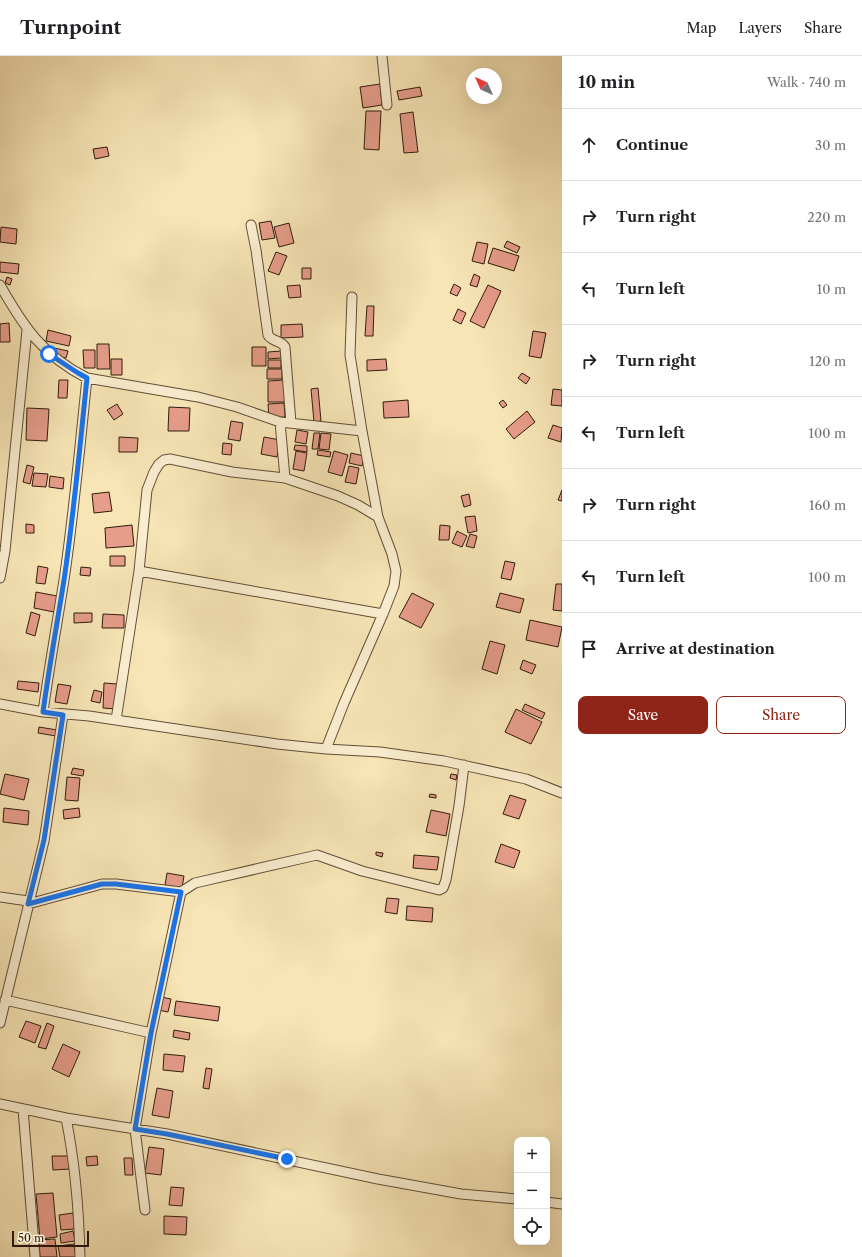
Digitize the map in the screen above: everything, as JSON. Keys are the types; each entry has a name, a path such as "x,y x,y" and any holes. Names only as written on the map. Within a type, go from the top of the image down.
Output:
{"street":[{"path":"382,56 387,104"},
{"path":"251,225 268,335 272,340 282,343 285,347 291,423"},
{"path":"0,285 27,330 49,354 87,378 237,406 280,422 362,431"},
{"path":"326,748 383,614 394,586 396,572 392,554 378,516 362,431 350,354 352,297"},
{"path":"0,578 27,330"},
{"path":"43,712 65,572 87,378"},
{"path":"280,422 285,478"},
{"path":"116,720 139,571 147,490 154,472 159,464 164,460 170,459 232,472 285,478 338,496 378,516"},
{"path":"139,571 383,614"},
{"path":"0,704 63,715 89,716 277,744 380,752 464,765 526,779 562,793"},
{"path":"0,1024 44,840 63,715"},
{"path":"0,897 28,903 102,884 116,884 181,892 195,883 317,855 362,871 439,890 443,888 446,880 459,806 464,765"},
{"path":"145,1210 135,1129 151,1033 181,892"},
{"path":"5,1000 151,1033"},
{"path":"0,1104 66,1118 175,1136 378,1179 461,1194 514,1199"},
{"path":"23,1109 35,1257"},
{"path":"66,1118 78,1220 80,1257"},
{"path":"550,1202 562,1204"}],"building":[{"path":"380,84 382,105 363,108 360,87"},
{"path":"420,87 422,96 399,100 397,91"},
{"path":"366,111 381,111 379,150 364,149"},
{"path":"413,112 418,152 404,153 400,114"},
{"path":"107,147 109,156 95,159 93,149"},
{"path":"271,221 275,238 262,240 259,223"},
{"path":"289,223 294,243 279,247 274,227"},
{"path":"1,227 17,229 16,244 0,242"},
{"path":"507,241 520,247 517,253 504,247"},
{"path":"477,242 488,244 484,264 472,261"},
{"path":"493,248 519,256 514,271 488,263"},
{"path":"276,252 287,256 279,275 268,271"},
{"path":"0,262 19,264 18,274 0,272"},
{"path":"302,268 311,268 311,279 302,279"},
{"path":"474,274 480,277 477,287 470,285"},
{"path":"7,277 12,279 10,285 5,283"},
{"path":"454,284 461,288 457,296 450,293"},
{"path":"300,285 301,297 289,298 287,286"},
{"path":"488,285 501,291 484,328 470,321"},
{"path":"367,306 374,306 373,336 365,336"},
{"path":"458,309 466,313 461,324 453,320"},
{"path":"9,323 10,342 0,342 0,324"},
{"path":"302,324 303,337 281,338 281,325"},
{"path":"48,330 71,336 69,346 46,341"},
{"path":"533,331 546,333 541,358 529,356"},
{"path":"97,344 109,344 110,369 97,369"},
{"path":"252,347 266,347 266,366 252,366"},
{"path":"54,348 68,351 66,358 53,356"},
{"path":"83,350 95,350 95,368 84,368"},
{"path":"281,351 281,358 268,359 268,352"},
{"path":"111,359 122,359 122,375 111,375"},
{"path":"386,359 387,370 367,371 367,360"},
{"path":"268,360 281,360 281,368 268,368"},
{"path":"267,369 282,369 282,379 267,379"},
{"path":"522,373 530,378 526,384 518,378"},
{"path":"59,380 68,380 67,398 58,398"},
{"path":"284,380 285,402 268,402 268,381"},
{"path":"318,388 321,421 314,422 311,389"},
{"path":"553,389 562,390 562,406 551,405"},
{"path":"408,400 409,417 384,418 383,402"},
{"path":"503,400 507,405 503,408 499,403"},
{"path":"284,403 285,417 269,418 268,404"},
{"path":"117,404 123,414 114,420 107,410"},
{"path":"169,407 190,408 189,431 168,431"},
{"path":"27,408 49,409 47,441 26,440"},
{"path":"527,411 535,422 514,439 506,429"},
{"path":"231,421 243,423 240,441 228,439"},
{"path":"553,425 562,428 561,442 548,438"},
{"path":"297,430 308,432 306,444 295,442"},
{"path":"314,433 320,433 318,449 312,449"},
{"path":"321,433 331,434 329,450 319,449"},
{"path":"119,437 138,438 137,452 119,452"},
{"path":"264,437 280,440 277,457 261,454"},
{"path":"223,443 232,444 231,455 222,454"},
{"path":"295,445 307,446 307,452 294,450"},
{"path":"318,450 331,452 330,457 317,455"},
{"path":"296,451 307,453 304,471 293,469"},
{"path":"334,451 348,455 342,476 328,472"},
{"path":"351,453 364,456 362,466 349,463"},
{"path":"27,465 34,467 30,484 23,482"},
{"path":"349,466 359,468 356,484 345,482"},
{"path":"34,473 48,474 46,487 32,486"},
{"path":"50,476 64,478 63,489 49,487"},
{"path":"562,490 562,501 558,500"},
{"path":"109,492 112,511 94,513 92,494"},
{"path":"469,494 471,505 464,507 461,496"},
{"path":"475,516 477,531 468,533 465,517"},
{"path":"26,524 34,525 34,533 26,533"},
{"path":"132,525 134,546 106,548 105,528"},
{"path":"440,525 450,526 449,540 439,540"},
{"path":"457,531 467,536 462,547 452,543"},
{"path":"470,534 477,536 474,548 466,546"},
{"path":"110,556 125,556 125,566 110,566"},
{"path":"505,561 515,563 511,580 501,578"},
{"path":"38,566 48,568 45,584 36,583"},
{"path":"81,567 91,568 90,576 80,575"},
{"path":"556,584 562,584 562,611 553,610"},
{"path":"36,592 57,596 54,612 34,608"},
{"path":"412,593 434,604 421,628 399,617"},
{"path":"500,593 524,599 520,613 496,607"},
{"path":"31,612 40,615 35,636 26,633"},
{"path":"74,613 92,613 92,622 74,623"},
{"path":"103,614 124,615 124,628 102,628"},
{"path":"530,620 562,627 558,647 526,640"},
{"path":"490,641 505,645 497,674 482,669"},
{"path":"523,660 536,665 532,674 520,669"},
{"path":"18,681 39,683 38,692 17,689"},
{"path":"104,683 117,684 116,709 103,708"},
{"path":"58,684 71,686 67,704 55,702"},
{"path":"94,690 102,692 100,703 91,701"},
{"path":"525,704 545,713 542,719 522,710"},
{"path":"516,709 542,722 531,744 505,732"},
{"path":"39,727 57,730 56,736 38,733"},
{"path":"73,768 84,770 83,776 71,774"},
{"path":"5,774 29,779 24,800 0,794"},
{"path":"451,774 457,775 456,780 450,778"},
{"path":"67,777 80,778 78,801 65,800"},
{"path":"430,794 436,795 436,798 429,797"},
{"path":"510,795 526,800 519,819 503,814"},
{"path":"4,808 29,811 28,825 3,822"},
{"path":"79,808 80,817 64,819 63,810"},
{"path":"431,810 450,814 446,836 426,832"},
{"path":"501,844 520,851 514,868 495,862"},
{"path":"376,852 383,853 382,857 376,855"},
{"path":"414,855 439,857 437,870 413,868"},
{"path":"167,873 184,876 182,888 165,885"},
{"path":"387,898 399,899 397,914 385,912"},
{"path":"407,906 433,908 432,922 406,920"},
{"path":"161,997 171,999 168,1012 158,1010"},
{"path":"176,1001 220,1007 218,1021 174,1015"},
{"path":"26,1021 41,1026 35,1043 19,1037"},
{"path":"47,1023 54,1026 46,1049 38,1047"},
{"path":"174,1030 190,1033 189,1040 173,1037"},
{"path":"63,1044 80,1052 69,1077 52,1069"},
{"path":"164,1054 185,1056 183,1072 163,1070"},
{"path":"206,1068 212,1069 209,1089 203,1088"},
{"path":"157,1088 173,1091 169,1118 152,1115"},
{"path":"149,1147 164,1149 161,1175 145,1173"},
{"path":"52,1156 69,1156 70,1169 53,1170"},
{"path":"97,1156 98,1165 87,1166 86,1157"},
{"path":"124,1158 132,1158 133,1175 125,1175"},
{"path":"171,1187 184,1188 182,1206 169,1205"},
{"path":"53,1193 57,1237 40,1239 36,1194"},
{"path":"73,1213 75,1229 61,1230 59,1215"},
{"path":"164,1216 187,1217 186,1235 164,1234"},
{"path":"73,1231 75,1241 61,1243 60,1234"},
{"path":"55,1239 57,1257 40,1257 39,1240"},
{"path":"74,1244 76,1257 60,1257 58,1246"}],"route":[{"path":"49,354 87,378 64,579 43,712 63,715 44,840 28,904 102,884 116,884 181,892 151,1033 135,1129 167,1134 287,1159"}]}
